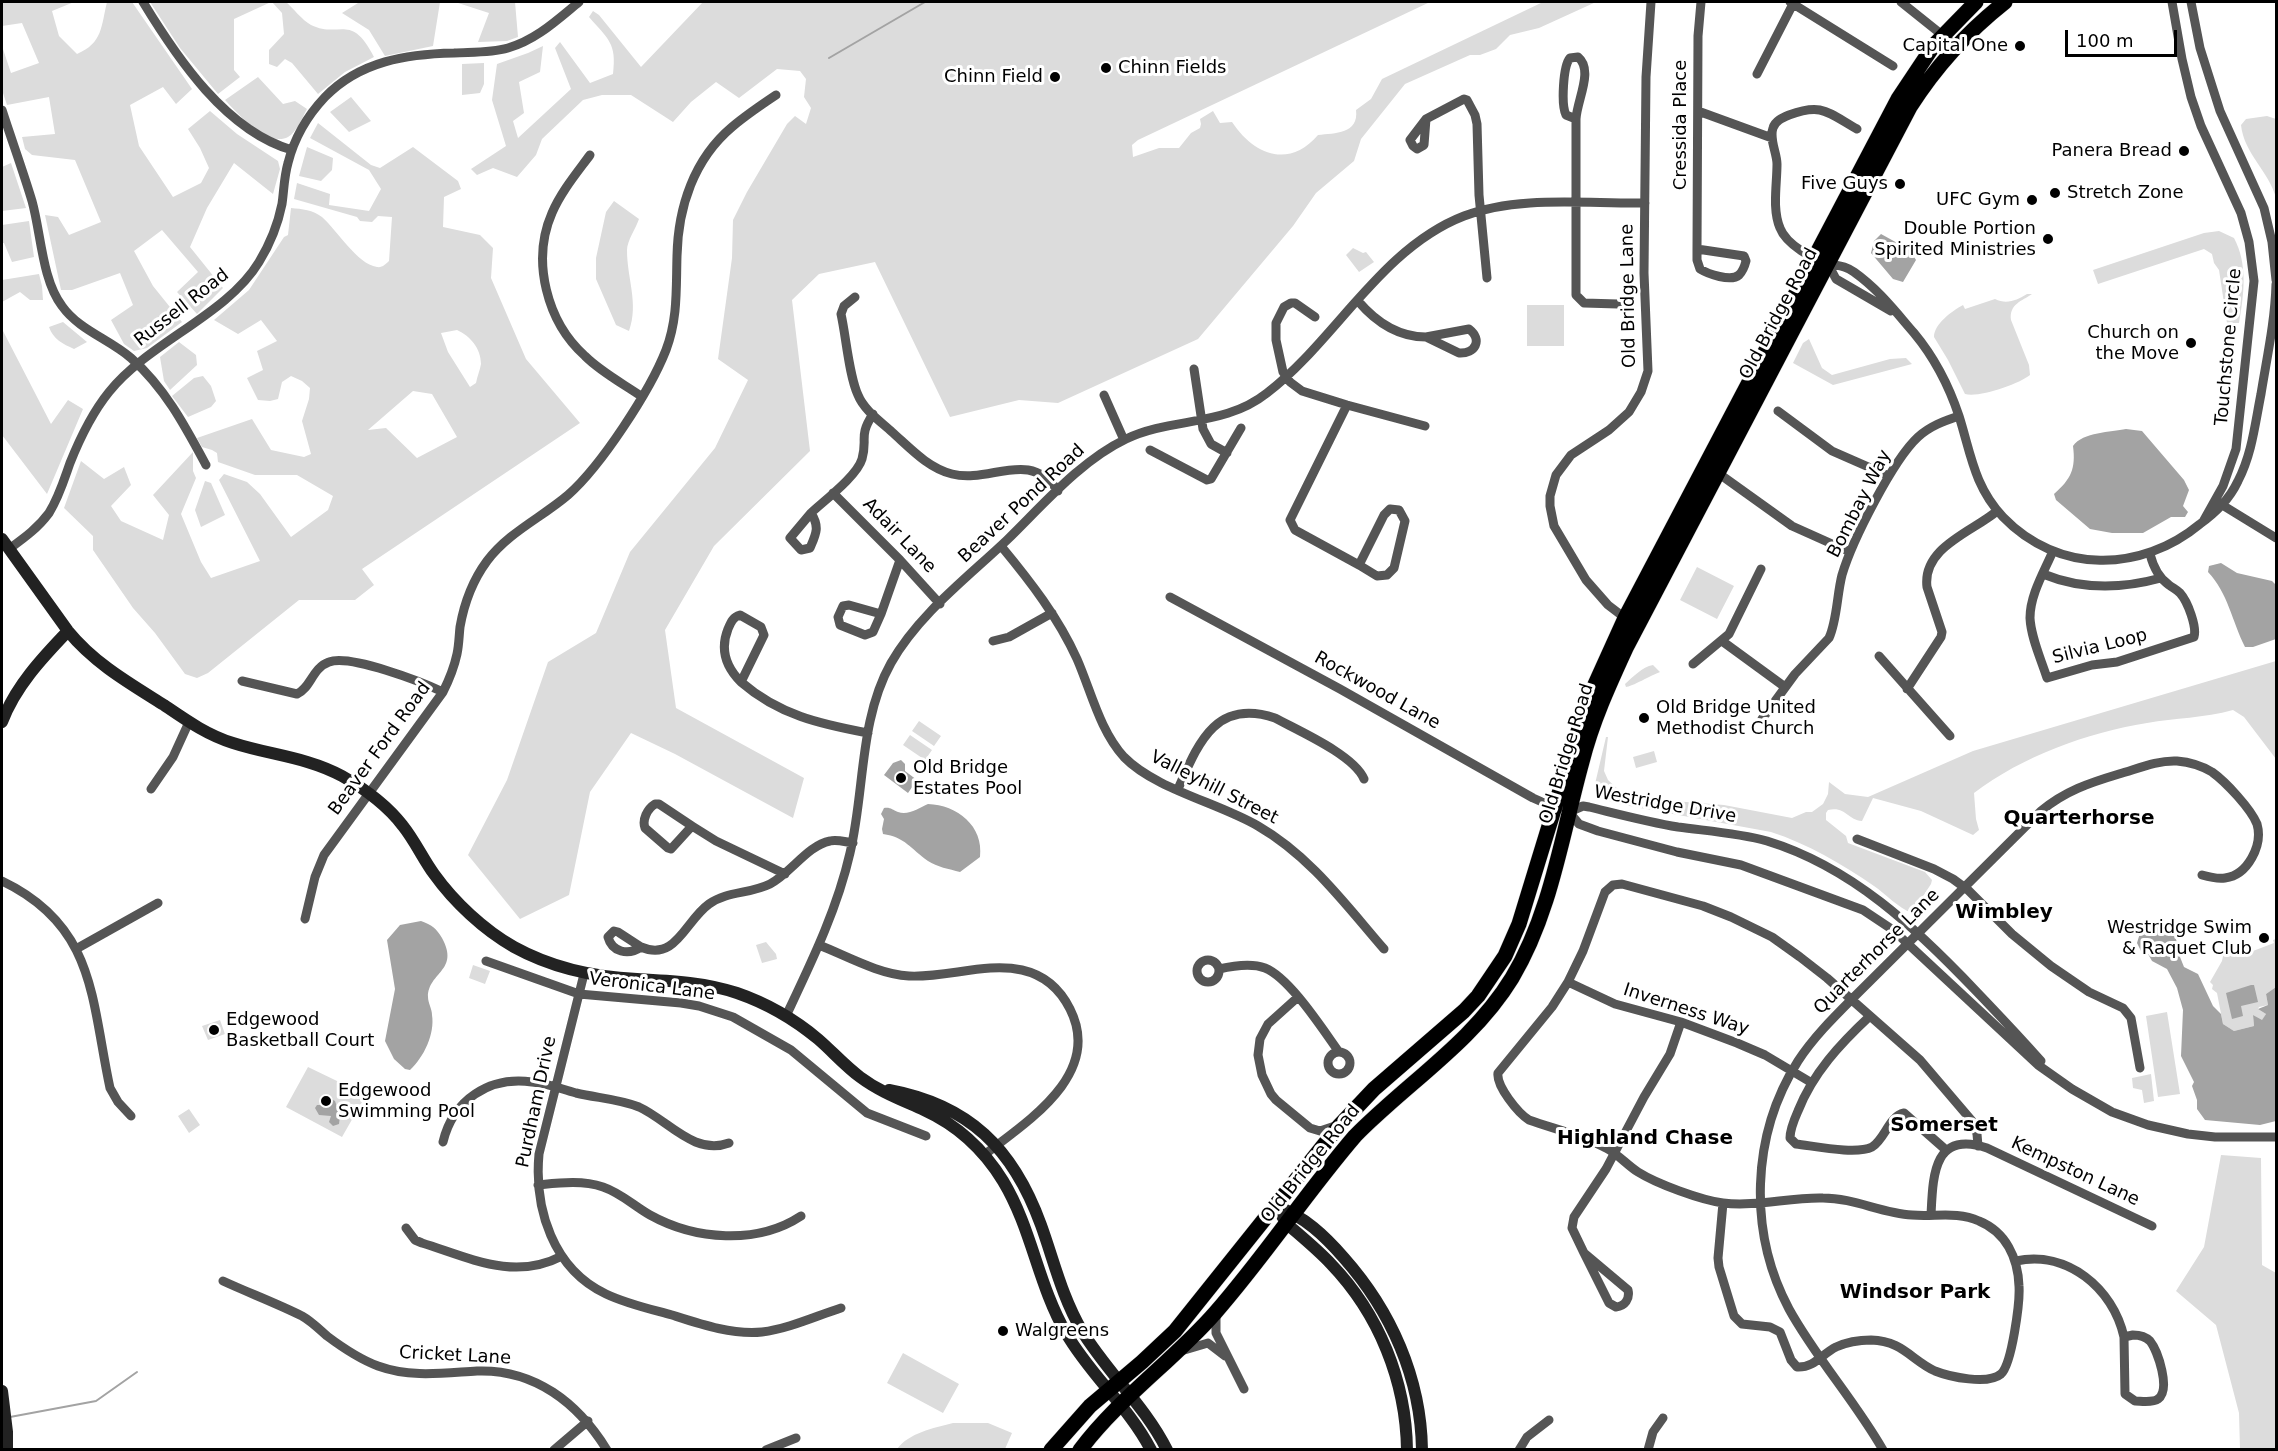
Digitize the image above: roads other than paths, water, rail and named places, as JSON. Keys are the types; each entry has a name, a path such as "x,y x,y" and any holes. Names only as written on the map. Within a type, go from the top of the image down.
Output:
{"main road":[{"name":"Old Bridge Road","path":"1080,1449 1103,1420 1179,1352 1216,1312 1286,1213 1314,1157 1341,1123 1365,1098 1464,1011 1492,977 1519,924 1587,702 1718,473 1898,99 1925,57 1976,2"},
{"name":"Old Bridge Road","path":"1050,1449 1073,1422 1151,1355 1175,1331 1355,1136 1460,1041 1511,980 1540,917 1595,720 1631,623 1821,260 1910,108 1930,78 1956,46 2005,2"},
{"path":"5,544 79,645 104,668 189,722 227,742 317,764 370,793 403,825 443,885 480,921 506,942 532,956 584,974 714,986 741,994 786,1016 819,1039 850,1069 876,1088 895,1099 939,1117 971,1141 1002,1179 1020,1213 1029,1234 1040,1273 1064,1328 1083,1359 1114,1385"},
{"path":"2,720 8,706 32,671 68,631"},
{"path":"876,1088 921,1097 952,1110 977,1126 996,1145 1030,1201 1071,1312 1124,1399 1151,1449"},
{"path":"1286,1213 1352,1128 1365,1098"},
{"path":"1286,1213 1356,1294 1373,1322 1398,1381 1406,1421 1407,1449"},
{"path":"1286,1213 1334,1247 1381,1306 1399,1344 1413,1385 1422,1449"},
{"path":"2,1391 7,1449"},
{"path":"1124,1399 1154,1428 1167,1449"}],"street":[{"path":"143,2 174,48 214,99 237,122 269,143 292,150"},
{"name":"Russell Road","path":"5,544 34,530 48,515 62,489 87,426 110,392 137,364 225,299 249,277 267,247 276,224 292,150 316,107 338,85 359,72 404,56 507,49 542,32 579,2"},
{"name":"Old Bridge Lane","path":"1631,623 1595,592 1572,557 1554,526 1550,496 1553,484 1563,465 1582,446 1620,421 1635,404 1646,380 1648,356 1645,314 1646,77 1651,2"},
{"name":"Cressida Place","path":"1697,249 1698,36 1701,2"},
{"path":"1757,74 1792,2 1893,66"},
{"path":"1901,2 1944,34 1956,46"},
{"name":"Touchstone Circle","path":"2172,2 2191,98 2201,126 2241,213 2252,261 2253,300 2236,449 2218,503"},
{"name":"Touchstone Circle","path":"1821,260 1843,265 1858,275 1878,291 1914,333 1936,364 1959,416 1975,474 1982,488 1997,511 2026,537 2054,551 2073,557 2105,561 2130,559 2150,554 2179,540 2203,522 2238,483 2251,448 2274,321 2277,282 2272,242 2264,208 2220,111 2200,48 2191,2"},
{"path":"1576,119 1566,115 1563,101 1566,64 1570,58 1574,57 1581,59 1585,67 1584,84 1577,106 1576,119 1576,295 1584,303 1618,304"},
{"name":"Beaver Ford Road","path":"305,919 315,877 324,855 443,692 458,651 460,627 470,594 486,562 507,538 547,512 575,488 612,442 657,369 672,331 677,301 680,223 695,174 723,135 776,95"},
{"path":"1426,119 1464,99 1472,106 1477,124 1477,170 1487,278"},
{"path":"1821,260 1791,245 1779,227 1776,199 1777,159 1772,129 1777,122 1808,108 1822,110 1857,129"},
{"path":"2,111 32,202 55,294 69,315 79,324 116,347 137,364 173,405 206,465"},
{"path":"1698,111 1772,138"},
{"path":"590,155 560,197 547,226 543,260 548,296 557,321 574,345 595,365 641,396"},
{"name":"Beaver Pond Road","path":"786,1016 837,900 853,843 868,733 878,694 893,660 914,630 1058,491 1088,464 1124,440 1151,431 1229,414 1244,408 1266,394 1286,377 1392,265 1411,248 1447,224 1480,210 1516,204 1645,203"},
{"path":"1697,249 1744,256 1746,261 1741,273 1730,278 1700,268 1697,249"},
{"name":"Touchstone Circle","path":"1821,260 1836,279 1896,313"},
{"path":"855,297 844,306 842,314 855,388 864,406 927,463 942,471 966,476 1023,469 1042,475 1058,491"},
{"path":"1358,301 1372,316 1393,330 1426,337 1469,329 1477,342 1469,352 1459,353 1426,337"},
{"path":"1315,317 1295,303 1291,303 1284,307 1276,323 1276,340 1286,377 1302,391 1425,426"},
{"path":"1194,369 1201,421 1206,437 1211,444 1227,453"},
{"path":"1104,395 1124,440"},
{"path":"1347,405 1290,520 1295,530 1377,576 1382,576 1391,572 1405,520 1399,510 1386,511 1359,565"},
{"path":"1778,411 1832,451 1889,476"},
{"path":"812,513 860,465 864,450 865,427 873,414"},
{"name":"Bombay Way","path":"1762,719 1785,687 1829,638 1838,591 1850,552 1889,476 1920,435 1938,423 1959,416"},
{"path":"1150,450 1207,480 1211,479 1241,428"},
{"path":"1718,473 1792,526 1850,552"},
{"name":"Adair Lane","path":"833,493 940,604"},
{"path":"2218,503 2277,537"},
{"path":"1907,688 1941,637 1942,632 1927,586 1926,580 1930,568 1943,548 1986,521 1997,511"},
{"name":"Valleyhill Street","path":"1001,546 1052,613 1077,659 1115,746 1141,771 1254,824 1288,846 1320,876 1384,949"},
{"name":"Silvia Loop","path":"2054,551 2032,601 2030,619 2047,678 2092,665 2117,662 2194,638 2195,632 2184,599 2178,591 2161,578 2150,554"},
{"path":"881,614 846,605 839,614 839,622 840,626 862,634 869,635 875,630 881,614 900,560"},
{"path":"1693,663 1722,641 1732,629 1761,569"},
{"path":"2043,574 2073,584 2101,587 2130,585 2161,578"},
{"name":"Rockwood Lane","path":"1170,597 1553,808 1569,812"},
{"path":"993,641 1009,637 1052,613"},
{"path":"741,682 764,635 761,627 740,615 734,618 729,628 724,647 729,667 741,682 764,700 790,713 868,733"},
{"path":"1722,641 1785,687"},
{"path":"1879,656 1950,736"},
{"path":"242,681 297,694 305,689 314,672 321,666 330,661 343,660 405,676 443,692"},
{"path":"1178,789 1205,735 1219,722 1244,713 1265,714 1275,718 1350,759 1362,773 1364,779"},
{"path":"151,789 173,757 189,722"},
{"name":"Quarterhorse Lane","path":"1883,1449 1789,1308 1776,1279 1768,1252 1761,1202 1766,1138 1777,1103 1792,1071 1822,1030 1852,999 2041,811 2067,791 2095,780 2169,761 2187,763 2212,773 2242,802 2254,819 2258,826 2258,842 2256,850 2243,868 2224,878 2202,875"},
{"path":"692,826 671,849 646,831 644,824 650,808 659,804 716,841 785,874"},
{"name":"Westridge Drive","path":"2053,1075 1919,933 1866,890 1843,876 1790,849 1745,836 1676,826 1583,806 1569,812 1579,824 1598,831 1677,852 1741,865 1846,903 1878,920 1908,944 2022,1052 2053,1075 2093,1103 2112,1112 2148,1125 2201,1136 2277,1137"},
{"path":"1857,838 1934,869 1965,887 2013,934 2051,966 2089,992 2123,1008 2128,1013 2140,1068"},
{"path":"641,947 654,951 668,948 709,904 728,894 768,886 823,843 836,840 853,843"},
{"path":"2,881 20,891 46,911 76,950 91,984 110,1088 118,1102 131,1116"},
{"path":"1723,1203 1719,1267 1735,1318 1742,1324 1775,1329 1783,1338 1791,1360 1797,1366 1809,1366 1847,1343 1872,1340 1903,1349 1924,1365 1943,1374 1986,1380 1995,1377 2006,1368 2016,1322 2019,1288 2016,1261 2003,1239 1984,1223 1963,1215 1931,1215 1902,1214 1838,1199 1723,1203 1647,1178 1601,1145 1529,1120 1521,1113 1497,1082 1498,1073 1552,1007 1568,982 1583,951 1605,892 1613,885 1622,884 1703,906 1772,937 1852,999 1908,1049 1967,1114 1976,1129 1978,1146 1959,1145 1946,1150 1937,1164 1931,1215"},
{"path":"76,950 158,903"},
{"path":"819,945 883,971 907,976 1007,968 1024,970 1044,979 1060,992 1072,1013 1078,1037 1073,1069 1061,1089 984,1155"},
{"name":"Veronica Lane","path":"486,961 579,994 699,1006 733,1017 791,1050 867,1113 926,1136"},
{"path":"1219,969 1246,966 1264,968 1277,975 1298,998 1339,1052"},
{"name":"Purdham Drive","path":"584,974 539,1154 538,1185 546,1223 562,1256 583,1279 604,1293 688,1320 734,1331 769,1331 841,1308"},
{"name":"Inverness Way","path":"1568,982 1615,1004 1681,1022 1737,1043 1812,1083"},
{"path":"1298,998 1268,1024 1260,1039 1258,1055 1262,1075 1271,1094 1310,1128 1316,1142 1314,1157"},
{"path":"1870,1016 1830,1057 1812,1083 1799,1108 1790,1138 1796,1144 1862,1150 1879,1141 1896,1116 1904,1113 1946,1150"},
{"path":"1584,1253 1628,1290 1629,1297 1624,1304 1616,1307 1609,1303 1584,1253 1572,1228 1572,1222 1670,1054 1681,1022"},
{"path":"442,1142 457,1110 474,1093 486,1087 515,1080 556,1086 637,1107 702,1145 718,1146 729,1143"},
{"path":"1310,1128 1325,1130 1341,1123"},
{"name":"Kempston Lane","path":"1978,1146 2152,1226"},
{"path":"538,1185 584,1183 604,1187 667,1223 683,1229 714,1235 767,1232 801,1216"},
{"path":"406,1228 422,1244 508,1268 539,1266 562,1256"},
{"path":"2016,1261 2040,1258 2051,1260 2083,1275 2103,1292 2111,1302 2124,1337 2125,1394 2134,1401 2158,1399 2162,1392 2163,1379 2153,1347 2149,1341 2139,1335 2124,1337"},
{"name":"Cricket Lane","path":"222,1281 302,1317 349,1352 378,1366 408,1374 492,1371 520,1376 543,1385 558,1394 588,1421 607,1449"},
{"path":"1216,1312 1214,1319 1216,1334 1244,1389"},
{"path":"1179,1352 1208,1343 1227,1358"},
{"path":"1648,1449 1653,1432 1663,1418"},
{"path":"1519,1449 1527,1437 1550,1420"},
{"path":"554,1449 588,1421"},
{"path":"766,1449 796,1438"}],"waterway":[{"path":"829,58 925,2"},
{"path":"10,1417 96,1401 137,1372"}],"place":[{"name":"Capital One","path":"2020,46"},
{"name":"Chinn Fields","path":"1106,68"},
{"name":"Chinn Field","path":"1055,77"},
{"name":"Panera Bread","path":"2184,151"},
{"name":"Five Guys","path":"1900,184"},
{"name":"Stretch Zone","path":"2055,193"},
{"name":"UFC Gym","path":"2032,200"},
{"name":"Double Portion Spirited Ministries","path":"2048,239"},
{"name":"Church on the Move","path":"2191,343"},
{"name":"Old Bridge United Methodist Church","path":"1644,718"},
{"name":"Old Bridge Estates Pool","path":"901,778"},
{"name":"Westridge Swim & Raquet Club","path":"2264,938"},
{"name":"Edgewood Basketball Court","path":"214,1030"},
{"name":"Edgewood Swimming Pool","path":"326,1101"},
{"name":"Walgreens","path":"1003,1331"}],"district":[{"name":"Quarterhorse","path":"2079,819"},
{"name":"Wimbley","path":"2004,913"},
{"name":"Somerset","path":"1944,1126"},
{"name":"Highland Chase","path":"1645,1139"},
{"name":"Windsor Park","path":"1915,1293"}]}
